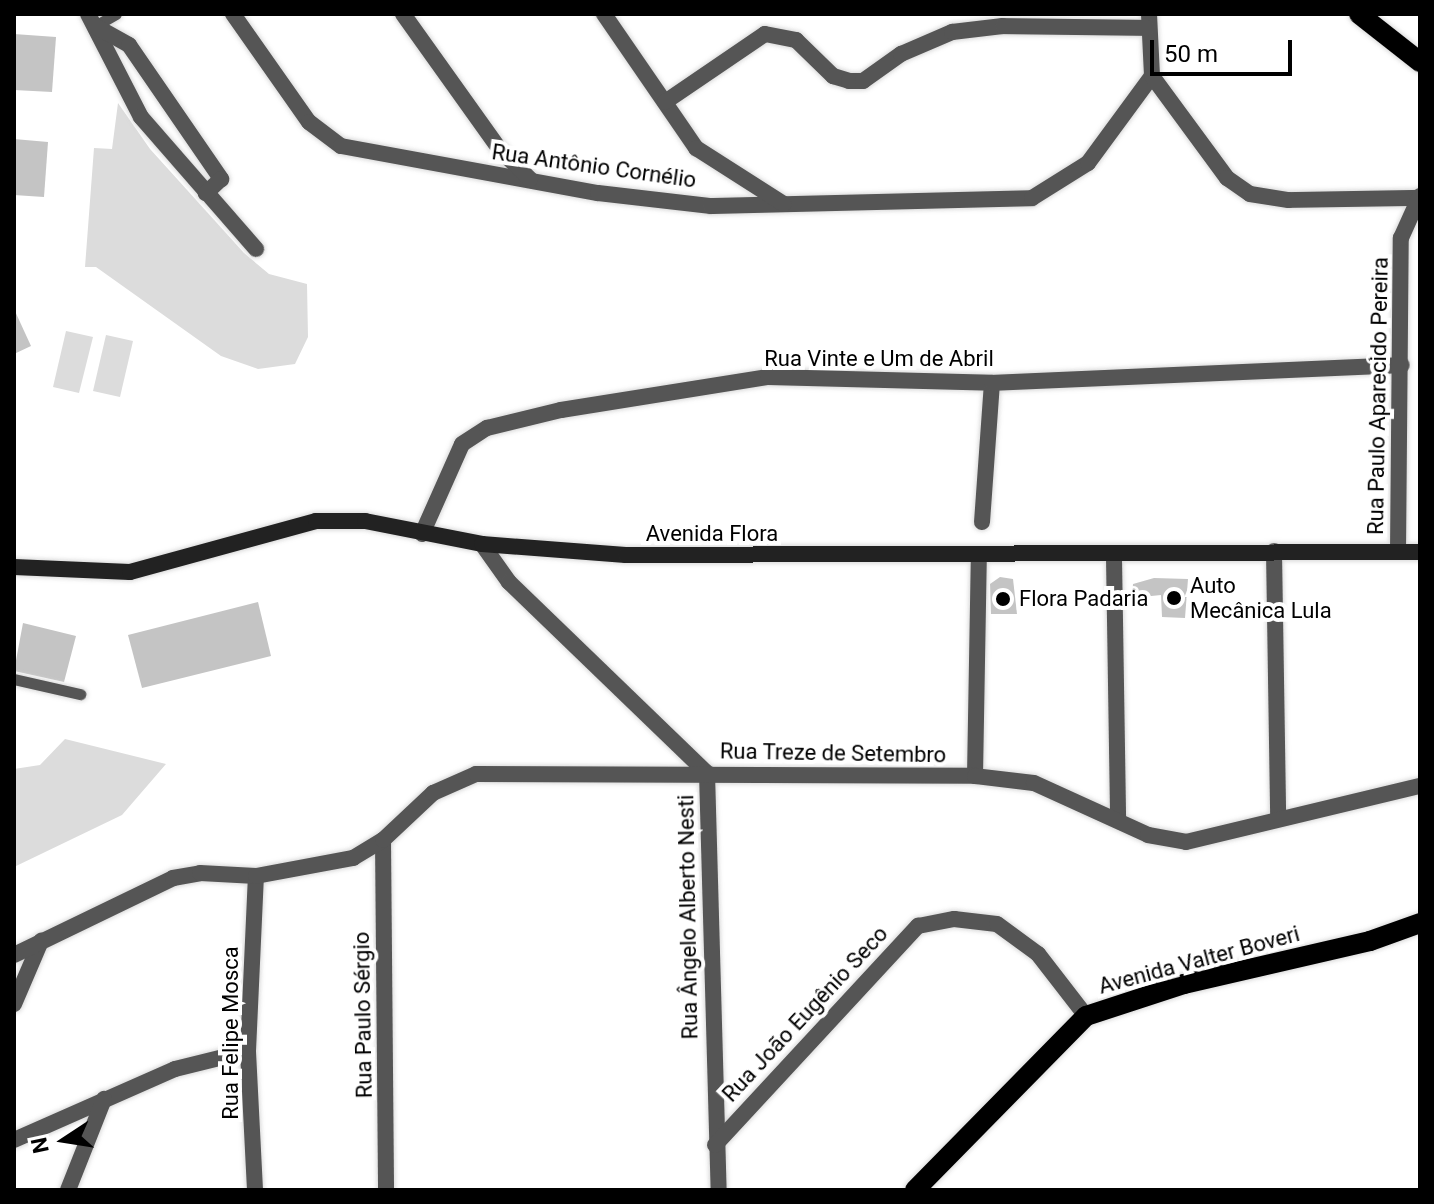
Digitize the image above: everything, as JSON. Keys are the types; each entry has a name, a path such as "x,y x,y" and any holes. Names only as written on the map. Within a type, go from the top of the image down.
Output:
{"main road":[{"path":"1359,14 1420,62"},
{"name":"Avenida Flora","path":"14,567 130,572 316,521 365,521 482,544 626,555 1114,557 1274,551 1420,552"},
{"name":"Avenida Valter Boveri","path":"915,1190 1086,1016 1184,984 1370,941 1420,923"}],"street":[{"name":"Rua Antônio Cornélio","path":"233,14 309,122 341,146 374,155 530,179 598,193 711,206 1032,198 1088,163 1152,76"},
{"path":"403,14 500,150 530,179"},
{"path":"604,14 696,148 784,204"},
{"path":"92,20 141,117 256,249"},
{"path":"92,20 129,45 221,179 206,193"},
{"path":"665,102 765,34 796,40 833,76 863,81 901,54 952,32 1003,26 1148,21 1152,76 1227,178 1250,194 1289,200 1419,197"},
{"name":"Rua Paulo Aparecido Pereira","path":"1398,552 1401,238 1419,197"},
{"name":"Rua Vinte e Um de Abril","path":"422,534 462,444 487,428 561,410 768,377 992,383 1402,365"},
{"path":"982,522 992,383"},
{"name":"Rua Ângelo Alberto Nesti","path":"482,544 509,582 707,773 714,905 715,1145 719,1190"},
{"path":"1274,551 1278,819"},
{"path":"975,776 979,556"},
{"path":"1114,557 1118,819"},
{"name":"Rua Treze de Setembro","path":"14,955 173,878 200,873 256,876 328,866 383,840 433,793 476,774 975,776 1034,783 1148,835 1186,842 1420,786"},
{"name":"Rua Paulo Sérgio","path":"383,840 386,1190"},
{"name":"Rua Felipe Mosca","path":"255,1190 248,1051 256,876"},
{"name":"Rua João Eugênio Seco","path":"715,1145 918,926 954,919 997,924 1038,954 1086,1016"},
{"path":"14,1004 41,941"},
{"path":"14,1140 175,1069 248,1051"},
{"path":"68,1190 104,1099"}],"lane":[{"path":"92,20 116,14"},
{"path":"14,679 80,694"}],"shaded area":[{"path":"118,103 150,149 244,253 269,274 307,284 308,337 295,364 258,369 221,356 96,267 85,267 94,148 112,149"},
{"path":"66,331 93,337 79,393 53,387"},
{"path":"106,335 133,341 120,397 93,391"},
{"path":"65,739 166,764 122,815 14,867 14,769 40,765"}],"building":[{"path":"14,34 56,37 52,92 14,90"},
{"path":"14,139 48,142 44,197 14,195"},
{"path":"14,309 31,346 14,354"},
{"name":"Flora Padaria","path":"1000,577 1013,579 1017,614 991,614 990,584"},
{"name":"Auto Mecânica Lula","path":"1154,578 1188,579 1185,618 1162,617 1161,595 1132,598 1133,584"},
{"path":"258,602 271,656 142,688 128,635"},
{"path":"23,623 76,636 64,682 14,671"}],"place":[{"name":"Auto Mecânica Lula","path":"1174,598"},
{"name":"Flora Padaria","path":"1003,599"}]}
